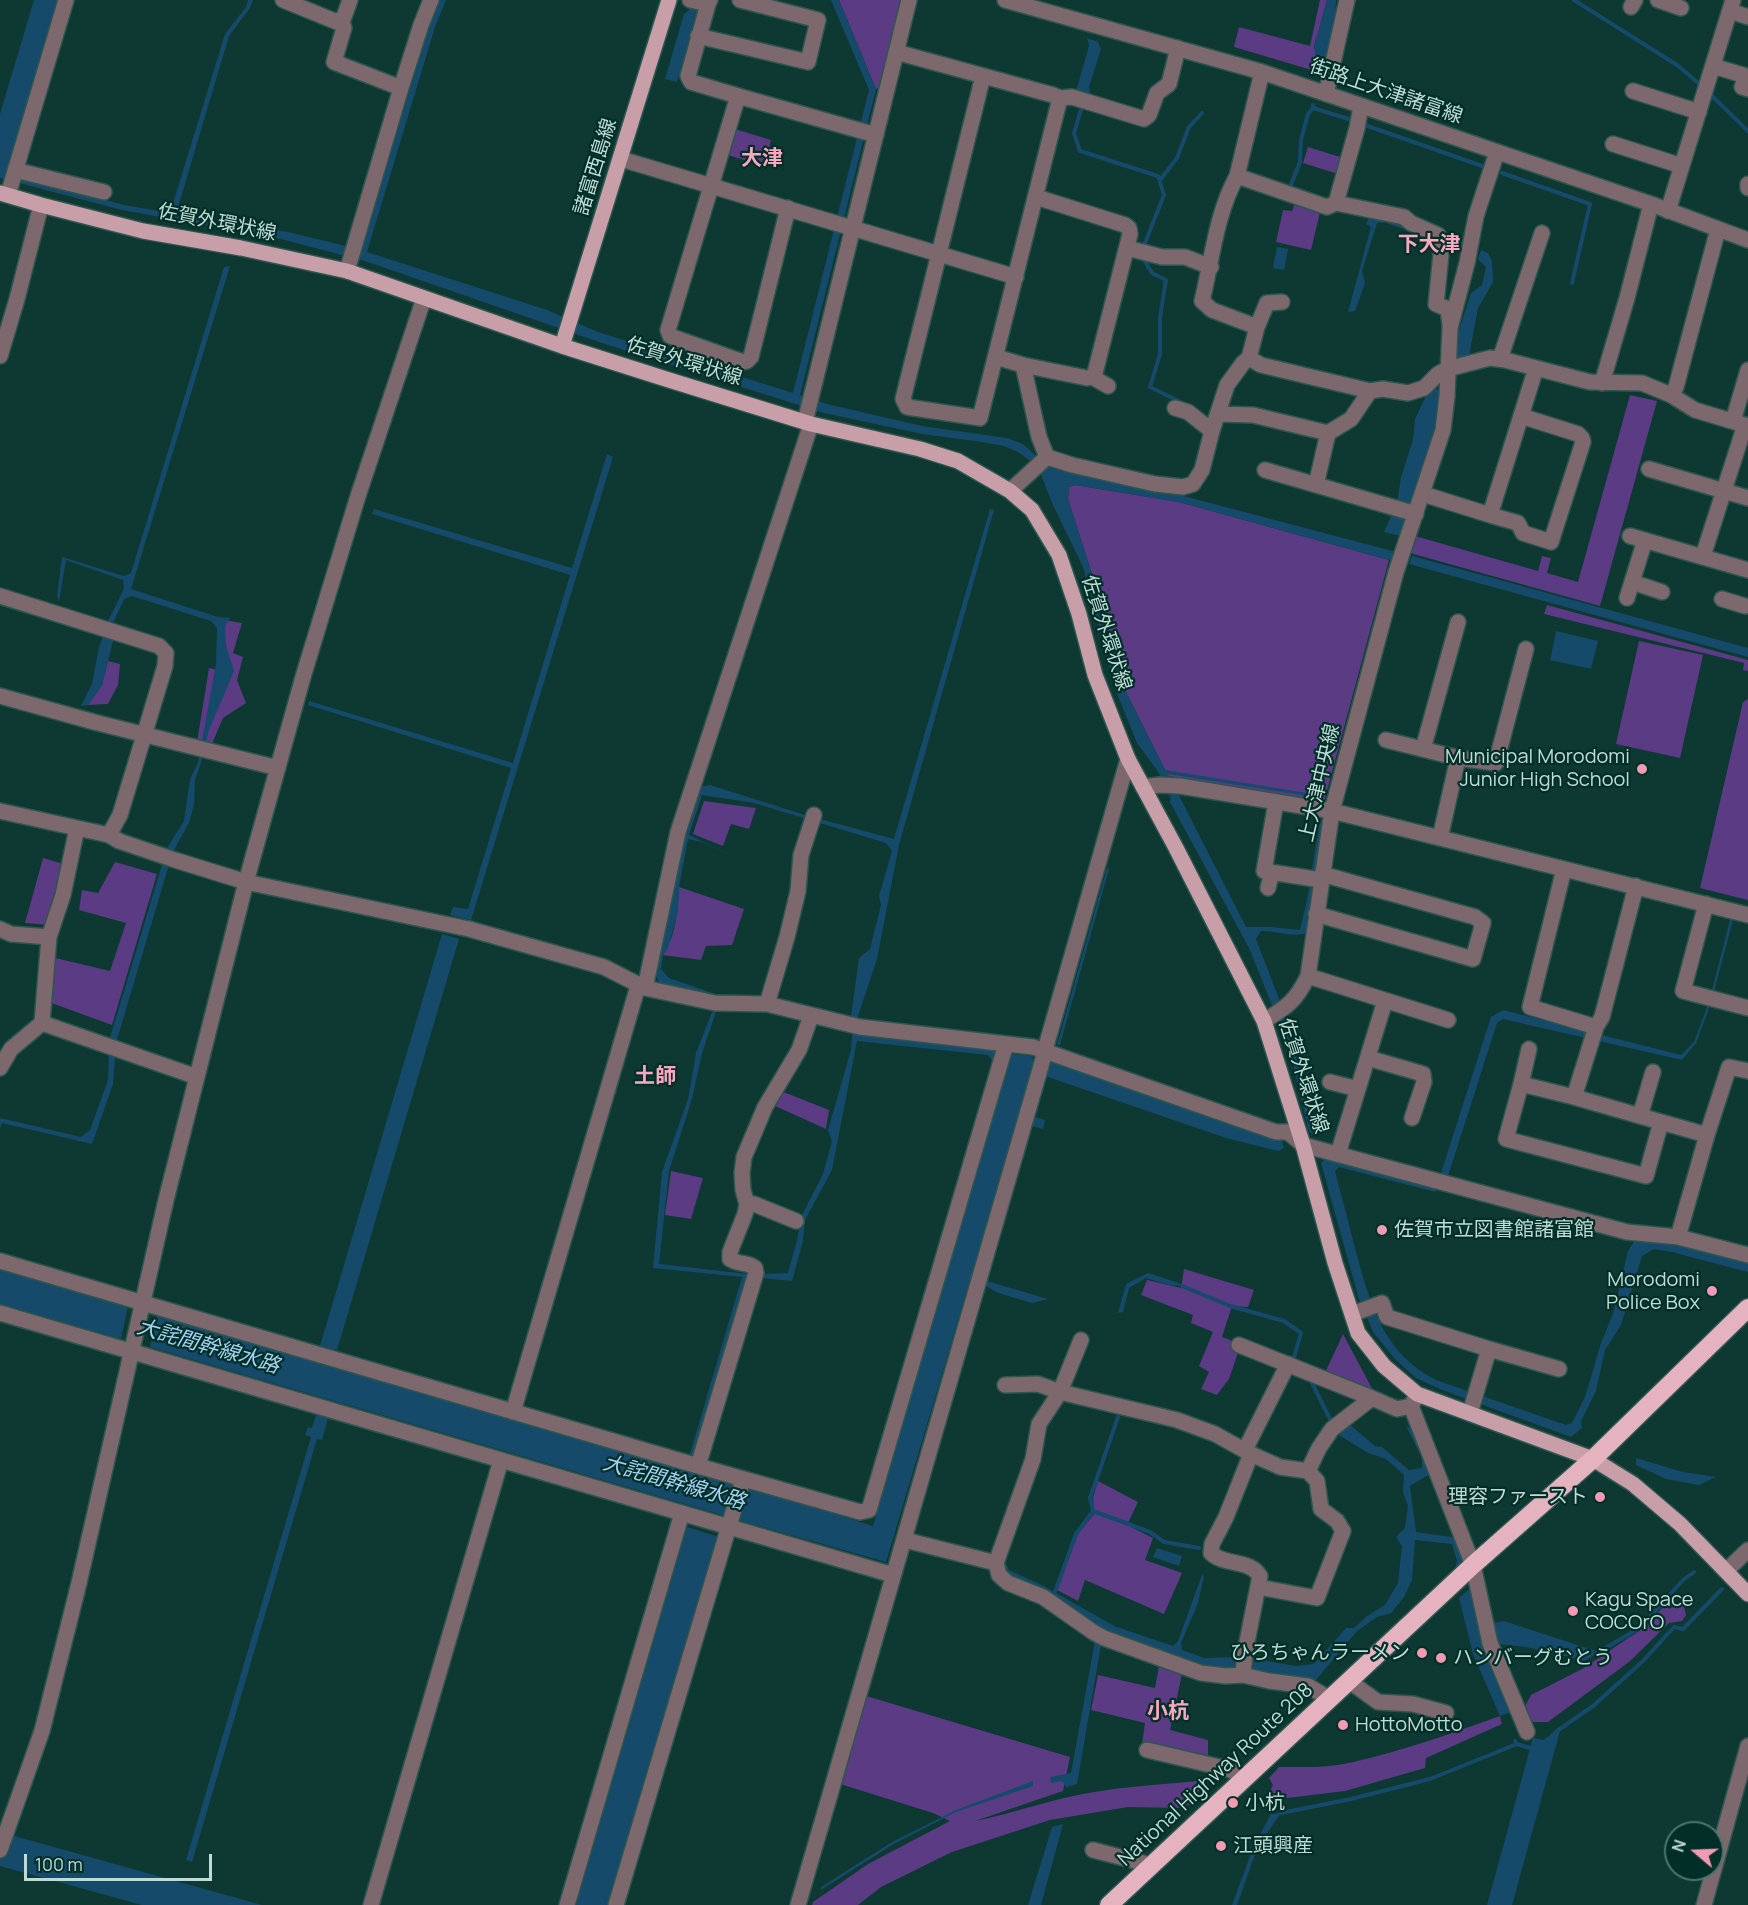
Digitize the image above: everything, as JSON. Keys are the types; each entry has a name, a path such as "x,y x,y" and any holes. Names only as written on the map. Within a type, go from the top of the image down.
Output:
{"highway":[{"name":"National Highway Route 208","path":"1109,1905 1473,1565 1593,1459 1748,1308"}],"main road":[{"name":"諸富西島線","path":"564,340 669,0"},
{"name":"佐賀外環状線","path":"10,183 41,205 143,231 241,248 351,259 424,298 564,340 808,419 958,461 1010,491 1032,510 1059,555 1079,614 1095,675 1128,759 1269,1018 1335,1263 1363,1310 1358,1333 1414,1400 1473,1402 1593,1459 1633,1484 1680,1524 1748,1594"}],"street":[{"path":"66,0 10,183 105,192"},
{"path":"283,0 337,22 344,17 350,0"},
{"path":"351,259 401,88 431,0"},
{"path":"690,0 709,2 688,76 691,82 867,133"},
{"path":"698,36 808,62 818,20 740,0"},
{"path":"513,1412 641,987 678,832 808,419 844,224 867,133 897,52 909,0"},
{"name":"街路上大津諸富線","path":"1005,0 1035,4 1263,72 1326,94 1358,118 1497,152 1651,204 1748,240"},
{"path":"1326,94 1347,0"},
{"path":"1658,0 1681,8"},
{"path":"1668,210 1732,6 1748,17"},
{"path":"341,19 344,28 334,62 401,88"},
{"path":"897,52 1060,98 1072,97 1144,119 1149,115 1157,93 1169,84 1178,48"},
{"path":"1713,66 1746,76 1742,87 1748,89"},
{"path":"1257,327 1212,310 1202,301 1215,238 1230,188 1237,176 1263,72"},
{"path":"983,76 903,399 907,407 980,418 1060,98"},
{"path":"1633,91 1699,112"},
{"path":"738,96 668,330 669,336 747,362 751,357 788,208"},
{"path":"1336,203 1358,118"},
{"path":"1613,144 1682,166"},
{"path":"1450,328 1467,263 1476,216 1497,152"},
{"path":"621,159 1016,277"},
{"path":"1237,176 1327,207 1336,203 1404,217 1411,223 1438,235 1441,254 1437,304 1448,309 1450,328 1443,430 1416,514 1265,471"},
{"path":"1036,197 1129,228 1127,248 1095,373 1092,377"},
{"path":"1602,383 1651,204"},
{"path":"0,356 41,205"},
{"path":"1671,395 1676,387 1718,230"},
{"path":"1500,359 1542,233"},
{"path":"1127,248 1162,257 1185,257 1210,267"},
{"path":"0,1850 45,1720 133,1351 166,1200 246,882 303,677 358,496 424,298"},
{"path":"1047,457 1155,484 1183,488 1192,484 1202,470 1227,385 1249,358 1257,327 1268,303 1282,302"},
{"path":"996,357 1023,365 1087,378 1092,377 1108,386"},
{"path":"1249,358 1261,365 1370,391 1383,389 1408,393 1424,388 1438,374 1447,369 1490,358 1500,359 1577,379 1602,383 1642,383 1671,395 1695,410 1742,424"},
{"path":"1023,365 1039,437 1047,457"},
{"path":"1490,515 1536,368"},
{"path":"1703,556 1742,424 1748,370"},
{"path":"1218,414 1253,415 1328,433 1351,419 1370,391"},
{"path":"1175,408 1188,412 1212,431"},
{"path":"1423,494 1518,524 1523,533 1551,542 1583,442 1578,434 1521,416"},
{"path":"1316,485 1328,433"},
{"path":"1010,491 1047,457"},
{"path":"1649,469 1748,498"},
{"name":"上大津中央線","path":"1269,1018 1287,1007 1300,993 1308,976 1316,914 1317,877 1332,811 1399,565 1416,514"},
{"path":"1629,536 1748,570"},
{"path":"1627,598 1645,540"},
{"path":"1632,582 1662,592"},
{"path":"0,596 159,646 166,653 165,666 120,815 109,835"},
{"path":"1722,599 1745,608"},
{"path":"1423,749 1458,621"},
{"path":"1386,740 1458,758 1496,763 1526,649"},
{"path":"0,696 278,768"},
{"path":"1440,838 1458,758"},
{"path":"798,1905 905,1540 1128,759"},
{"path":"1143,787 1180,786 1332,811 1748,915"},
{"path":"1276,802 1264,871 1317,877 1475,917 1483,922 1473,959 1316,914"},
{"path":"0,811 109,835 119,841 246,882 468,928 604,967 641,987 716,1003 767,1004 855,1026 1045,1050 1276,1132 1288,1132 1304,1145 1627,1232 1678,1237 1748,1255"},
{"path":"767,1004 787,937 798,891 801,855 812,818"},
{"path":"0,1068 11,1049 42,1023 49,937 63,896 77,828"},
{"path":"1564,869 1530,1007 1596,1027"},
{"path":"1268,888 1272,872"},
{"path":"1574,1097 1596,1027 1602,1017 1636,886"},
{"path":"1706,904 1683,992 1748,1008"},
{"path":"0,928 11,934 49,937"},
{"path":"1308,976 1448,1020"},
{"path":"1338,1154 1385,1001"},
{"path":"699,1466 756,1274 755,1268 751,1265 737,1264 730,1259 730,1252 747,1204 742,1181 744,1157 765,1107 799,1050 811,1016"},
{"path":"42,1023 197,1077"},
{"path":"0,1261 142,1311 513,1412 860,1512 869,1510 1006,1044"},
{"path":"1529,1049 1506,1139 1646,1176 1661,1122"},
{"path":"1368,1058 1423,1074 1424,1082 1412,1118"},
{"path":"1678,1237 1729,1067 1748,1071"},
{"path":"1640,1116 1653,1072"},
{"path":"1330,1082 1358,1089"},
{"path":"1521,1084 1707,1135"},
{"path":"747,1204 754,1204 796,1221"},
{"path":"1363,1310 1382,1303 1387,1317 1559,1370"},
{"path":"0,1312 893,1575"},
{"path":"1081,1340 1060,1392 1039,1424 1033,1459 996,1563 999,1575 1008,1583 1043,1597 1104,1638 1202,1673 1226,1676 1244,1675 1308,1686 1330,1699"},
{"path":"1239,1345 1398,1409 1414,1400 1473,1565 1490,1643 1527,1732"},
{"path":"1473,1402 1489,1350"},
{"path":"1244,1675 1245,1652 1260,1576 1256,1570 1236,1562 1216,1558 1211,1553 1212,1544 1226,1517 1248,1452 1288,1364"},
{"path":"1005,1385 1038,1384 1060,1392 1178,1420 1215,1434 1280,1467 1308,1471 1317,1481 1321,1509 1337,1521 1343,1531 1317,1598 1258,1587"},
{"path":"1308,1471 1319,1448 1332,1429 1372,1398"},
{"path":"371,1905 501,1460"},
{"path":"616,1905 743,1479"},
{"path":"567,1905 682,1513"},
{"path":"905,1540 996,1563"},
{"path":"1727,1570 1748,1550"},
{"path":"1349,1681 1378,1702 1413,1704 1446,1713"},
{"path":"1704,1905 1748,1746"},
{"path":"1147,1750 1228,1769 1237,1773 1244,1780"},
{"path":"1093,1850 1143,1863 1149,1868"}],"shaded area":[{"path":"839,0 902,0 880,87 876,89"},
{"path":"1320,0 1327,0 1314,47 1317,61 1315,71 1234,47 1239,27 1310,46"},
{"path":"735,129 771,140 764,166 728,155"},
{"path":"1308,147 1343,158 1338,174 1303,163"},
{"path":"1296,200 1321,208 1311,250 1276,242 1283,210 1292,211"},
{"path":"1630,395 1657,401 1600,606 1410,553 1415,536 1538,571 1542,556 1551,558 1547,573 1578,582"},
{"path":"1075,485 1179,502 1389,560 1324,802 1168,776 1126,692 1068,499 1069,487"},
{"path":"1547,605 1748,660 1748,671 1743,670 1744,663 1544,614"},
{"path":"224,620 242,623 233,653 243,657 237,680 246,703 223,718 211,746 197,742 209,668 218,670"},
{"path":"1639,641 1703,655 1680,758 1616,744"},
{"path":"108,661 120,664 118,685 108,704 88,705 102,685"},
{"path":"1748,699 1748,900 1700,888 1743,702"},
{"path":"704,801 756,808 749,829 731,824 723,846 693,834"},
{"path":"43,858 67,865 49,925 25,923"},
{"path":"115,862 157,874 112,1025 46,1001 51,957 110,971 126,923 79,910 82,890 98,893"},
{"path":"679,887 744,909 732,945 706,946 701,960 663,955 674,931"},
{"path":"781,1091 829,1110 826,1129 773,1105"},
{"path":"671,1171 703,1178 691,1219 665,1215"},
{"path":"1184,1269 1254,1290 1248,1307 1232,1306 1222,1337 1241,1344 1229,1379 1217,1395 1201,1389 1209,1372 1199,1366 1213,1332 1191,1323 1193,1315 1141,1295 1147,1280 1181,1288"},
{"path":"1343,1334 1375,1394 1324,1375"},
{"path":"1098,1481 1138,1502 1127,1525 1153,1538 1145,1560 1182,1573 1164,1614 1085,1580 1078,1601 1057,1590 1078,1534 1094,1514 1093,1498"},
{"path":"1670,1600 1684,1607 1686,1615 1682,1621 1669,1623 1629,1662 1548,1722 1533,1722 1524,1708 1531,1695 1582,1669 1642,1629"},
{"path":"1159,1666 1182,1674 1170,1730 1208,1740 1208,1759 1142,1744 1145,1723 1091,1710 1098,1675 1155,1688"},
{"path":"863,1695 1070,1757 1063,1791 975,1821 1093,1792 1197,1781 1203,1786 1198,1792 1197,1802 1179,1808 1128,1807 1050,1820 952,1852 881,1887 858,1905 812,1905 813,1902 868,1864 950,1821 933,1813 837,1783"},
{"path":"1500,1716 1502,1724 1426,1758 1425,1768 1345,1791 1279,1799 1269,1793 1273,1785 1269,1778 1279,1767 1326,1766 1372,1758"}],"water":[{"path":"34,0 58,0 7,173 124,205 170,213 225,34 246,7 248,0 253,0 250,8 229,36 176,214 288,232 362,250 429,26 439,0 446,0 435,27 367,252 547,310 598,332 793,393 869,90 831,0 839,0 876,89 800,395 827,404 922,426 1007,438 1023,444 1046,465 1056,469 1180,495 1396,552 1393,561 1179,502 1075,485 1069,487 1068,499 1126,692 1165,770 1313,794 1320,790 1321,785 1324,786 1323,791 1315,797 1168,774 1246,927 1300,930 1320,820 1323,821 1306,933 1295,935 1261,931 1256,939 1299,1051 1317,1135 1309,1131 1289,1047 1249,948 1170,802 1171,799 1159,773 1137,743 1116,691 1083,567 1052,503 1040,472 1029,460 1004,446 922,434 824,413 602,343 365,261 277,238 122,210 0,178 0,114"},
{"path":"701,0 677,82 665,79 684,14"},
{"path":"1327,0 1336,0 1335,18 1323,71 1319,73 1315,71 1317,61 1314,48"},
{"path":"1087,38 1098,42 1101,49 1089,87 1091,96 1076,91 1089,46"},
{"path":"1369,218 1389,222 1377,223 1362,271 1365,283 1355,311 1348,312 1371,227 1366,224"},
{"path":"1277,247 1288,249 1284,270 1273,268"},
{"path":"1481,250 1488,253 1492,261 1493,282 1478,308 1469,356 1460,358 1456,356 1458,333 1471,293 1482,285 1486,267 1478,259"},
{"path":"230,266 131,589 218,617 230,618 225,626 226,645 234,671 209,730 195,780 194,805 189,823 174,850 168,868 116,1043 113,1084 92,1144 2,1123 0,1129 0,1118 81,1137 90,1130 108,1080 109,1041 167,848 184,821 190,779 198,763 216,664 217,628 211,621 132,596 124,599 113,623 108,621 124,589 123,580 66,560 59,602 57,596 62,557 124,576 131,573 224,267"},
{"path":"1435,387 1440,392 1436,431 1400,536 1384,532 1397,503 1401,477 1413,440 1415,419 1426,396"},
{"path":"607,454 613,457 471,920 450,915 453,907 468,909 511,768 308,705 309,701 513,763 570,575 372,514 374,509 572,568"},
{"path":"990,509 994,510 899,845 877,959 857,1019 857,1035 994,1050 996,1057 992,1060 988,1055 857,1041 832,1170 805,1220 803,1241 792,1281 761,1278 763,1274 788,1273 801,1217 823,1174 832,1141 828,1130 851,1050 851,1016 859,958 870,949 881,905 879,896 892,851 886,843 754,803 702,795 689,835 738,859 702,842 688,839 679,887 678,912 668,948 663,955 661,969 669,978 718,995 719,999 659,983 655,971 685,831 699,787 710,785 805,815 894,839"},
{"path":"1412,556 1748,648 1748,657 1409,564"},
{"path":"1556,631 1598,641 1591,669 1550,660"},
{"path":"104,634 114,637 102,685 88,705 81,706 92,684 99,647"},
{"path":"1107,868 1109,869 1060,1045 1057,1045"},
{"path":"1731,916 1734,916 1711,1003 1696,1043 1682,1060 1503,1019 1497,1023 1448,1176 1435,1192 1339,1167 1335,1171 1367,1291 1382,1326 1391,1342 1403,1356 1436,1380 1566,1425 1572,1423 1585,1397 1601,1343 1613,1314 1628,1251 1635,1240 1677,1243 1742,1261 1748,1264 1748,1272 1654,1249 1642,1256 1621,1325 1605,1350 1596,1391 1581,1421 1582,1428 1571,1437 1442,1390 1416,1378 1395,1359 1373,1332 1359,1299 1321,1163 1324,1160 1336,1160 1434,1186 1441,1173 1491,1017 1503,1010 1681,1055 1694,1042 1709,1002"},
{"path":"442,934 459,939 337,1350 320,1346"},
{"path":"712,1012 716,1012 702,1053 692,1099 669,1171 659,1264 748,1274 694,1458 689,1457 742,1277 653,1268 662,1172 688,1099 696,1053"},
{"path":"1011,1054 1031,1056 1034,1060 1020,1113 1045,1120 1043,1129 1017,1122 886,1562 738,1520 747,1489 753,1488 873,1526"},
{"path":"1055,1061 1281,1138 1284,1148 1278,1151 1226,1138 1045,1076 1049,1062"},
{"path":"0,1269 128,1306 121,1339 0,1304"},
{"path":"1148,1273 1182,1284 1182,1286 1169,1285 1146,1278 1129,1288 1123,1312 1118,1313 1126,1284"},
{"path":"987,1281 1048,1299 1032,1303 998,1293 986,1286"},
{"path":"157,1314 736,1483 726,1516 150,1347"},
{"path":"316,1415 328,1418 322,1440 317,1439 192,1862 186,1860 311,1437 305,1435 308,1427 312,1428"},
{"path":"1349,1424 1375,1446 1382,1447 1409,1470 1422,1468 1422,1458 1406,1426 1416,1430 1433,1472 1410,1486 1416,1532 1458,1538 1465,1561 1455,1569 1457,1561 1452,1544 1415,1540 1412,1580 1404,1597 1391,1613 1377,1617 1357,1631 1316,1680 1268,1673 1248,1667 1231,1670 1213,1669 1193,1664 1105,1630 1033,1586 1011,1576 1004,1568 1002,1561 1018,1513 1005,1562 1009,1570 1044,1586 1114,1626 1173,1646 1178,1641 1202,1575 1204,1576 1198,1603 1181,1643 1182,1650 1204,1658 1235,1657 1241,1660 1255,1659 1296,1666 1314,1664 1346,1628 1354,1628 1367,1616 1385,1605 1398,1583 1402,1546 1396,1537 1405,1528 1408,1506 1403,1492 1404,1475 1386,1459 1368,1453 1339,1435"},
{"path":"1636,1458 1683,1472 1716,1477 1699,1485 1666,1479 1636,1465"},
{"path":"687,1527 719,1537 609,1905 576,1905"},
{"path":"1157,1548 1182,1556 1179,1566 1153,1557"},
{"path":"1472,1587 1511,1712 1500,1716 1473,1654 1459,1598"},
{"path":"1504,1621 1599,1652 1580,1664 1574,1658 1526,1647 1499,1644 1492,1623"},
{"path":"1095,1641 1101,1645 1077,1784 1066,1787 1062,1781 1051,1783 1050,1777 1071,1773"},
{"path":"1558,1728 1560,1731 1512,1905 1487,1905 1533,1738 1544,1740"},
{"path":"1033,1781 1033,1786 956,1812 892,1845 821,1890 821,1887 892,1842 956,1810"},
{"path":"1281,1813 1258,1846 1237,1905 1232,1905 1253,1848 1271,1814"},
{"path":"1063,1824 1041,1905 1028,1905 1052,1827"},
{"path":"0,1832 262,1905 142,1905 0,1866"}],"waterway":[{"path":"1574,0 1677,65 1703,87"},
{"path":"1708,92 1748,131"},
{"path":"1313,105 1313,108 1355,121"},
{"path":"1290,187 1300,162 1301,140 1308,114 1313,108"},
{"path":"1081,110 1074,133 1080,151 1158,176 1164,195 1143,248"},
{"path":"1160,180 1177,158 1189,127 1202,113"},
{"path":"1362,124 1482,166"},
{"path":"1502,173 1590,204 1572,283"},
{"path":"1389,222 1408,228"},
{"path":"1444,238 1462,241"},
{"path":"1143,258 1152,273 1166,280 1160,317 1160,354 1150,387 1187,405"},
{"path":"1182,1286 1230,1306 1284,1321 1301,1333 1293,1361"},
{"name":"大詫間幹線水路","path":"142,1328 158,1333"},
{"path":"1310,1379 1330,1419"},
{"path":"1055,1592 1076,1534 1093,1511 1090,1498 1118,1417"},
{"path":"1093,1511 1150,1532 1164,1542 1199,1548"},
{"path":"1599,1652 1641,1627 1683,1580 1694,1572"},
{"path":"1557,1731 1593,1706 1643,1661 1674,1627 1683,1629 1722,1589"},
{"path":"1515,1741 1517,1744 1533,1749"},
{"path":"1281,1813 1351,1799 1430,1779 1517,1744"}],"place":[{"name":"Municipal Morodomi Junior High School","path":"1642,769"},
{"name":"佐賀市立図書館諸富館","path":"1382,1230"},
{"name":"Morodomi Police Box","path":"1712,1291"},
{"name":"理容ファースト","path":"1600,1497"},
{"name":"Kagu Space COCOrO","path":"1573,1611"},
{"name":"ひろちゃんラーメン","path":"1422,1653"},
{"name":"ハンバーグむとう","path":"1441,1658"},
{"name":"HottoMotto","path":"1343,1725"},
{"name":"小杭","path":"1233,1803"},
{"name":"江頭興産","path":"1221,1846"}],"district":[{"name":"大津","path":"762,159"},
{"name":"下大津","path":"1429,245"},
{"name":"土師","path":"655,1077"},
{"name":"小杭","path":"1168,1712"}]}
